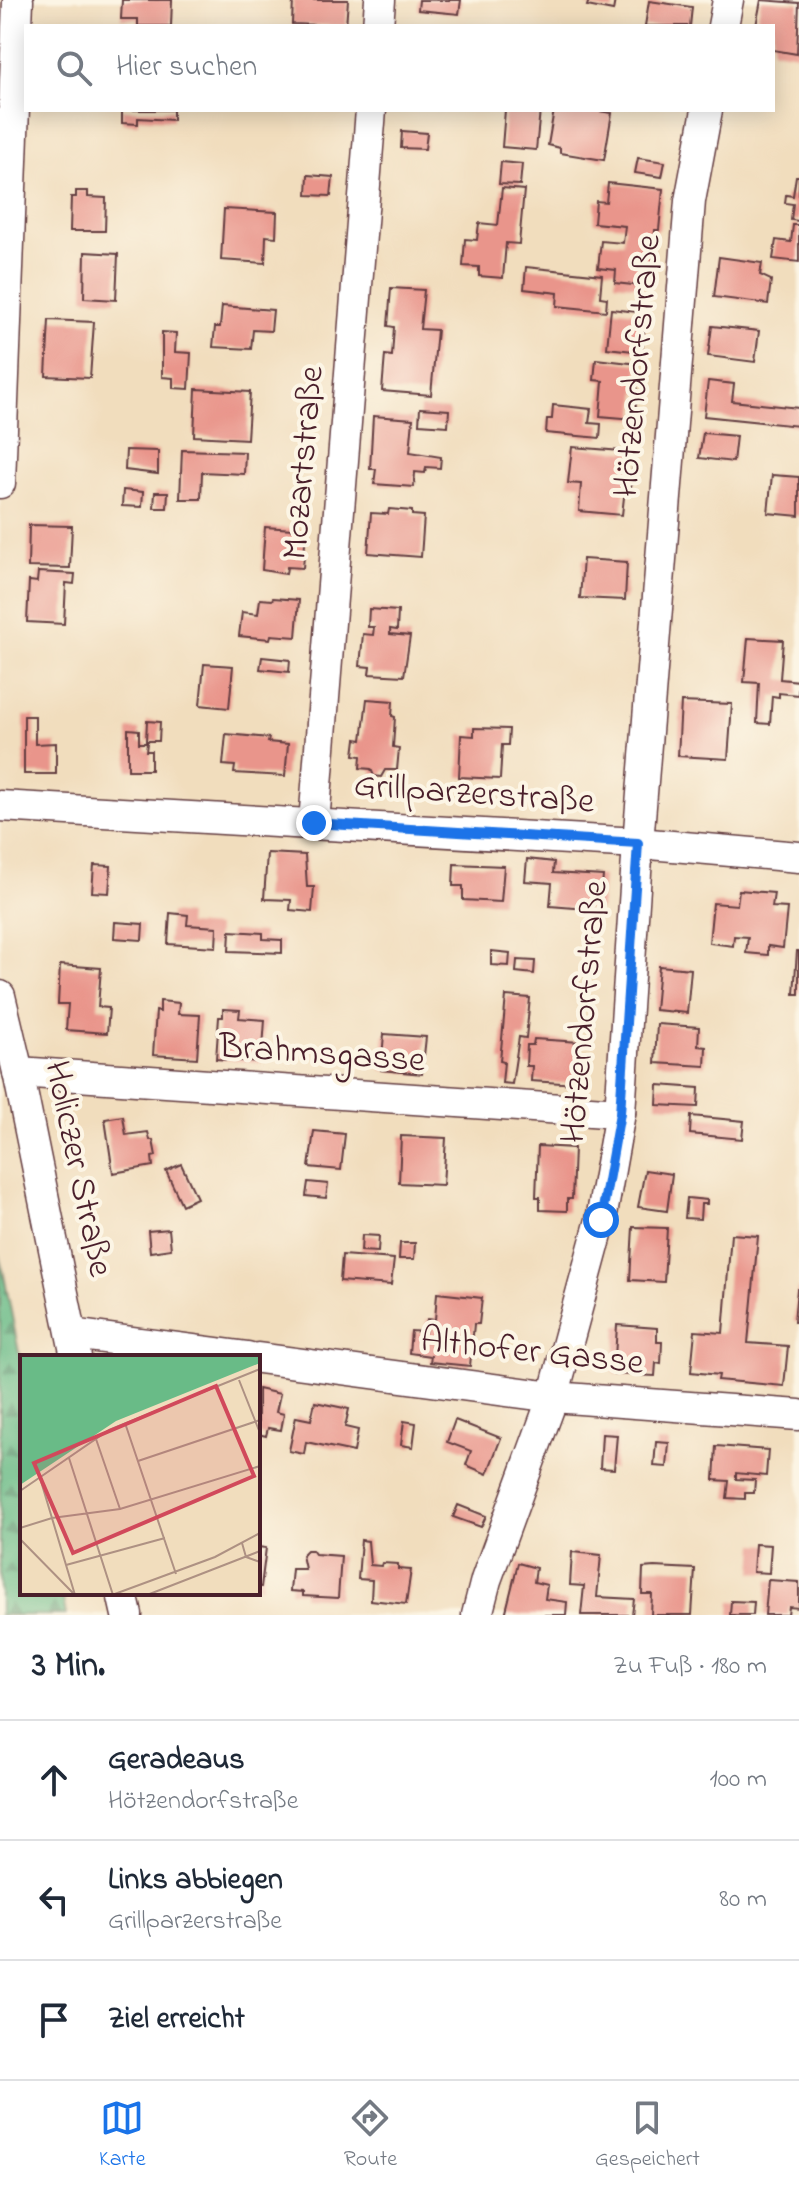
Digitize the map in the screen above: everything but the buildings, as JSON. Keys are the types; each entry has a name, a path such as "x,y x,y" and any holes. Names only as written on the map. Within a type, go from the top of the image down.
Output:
{"street":[{"path":"0,483 18,0"},
{"path":"378,24 380,0"},
{"path":"723,24 728,0"},
{"name":"Mozartstraße","path":"314,823 371,112"},
{"name":"Hötzendorfstraße","path":"477,1615 486,1580 553,1397 601,1220 620,1113 638,843 690,201 707,112"},
{"name":"Grillparzerstraße","path":"0,806 638,843 799,857"},
{"name":"Holiczer Straße","path":"0,996 74,1346"},
{"name":"Brahmsgasse","path":"18,1072 620,1113"},
{"path":"74,1346 216,1355"},
{"name":"Althofer Gasse","path":"260,1358 553,1397 799,1415"},
{"path":"122,1595 127,1615"}],"green space":[{"path":"0,1255 20,1358 20,1595 62,1595 66,1615 0,1615"}],"route":[{"path":"314,823 638,843 620,1113 601,1220"}]}
